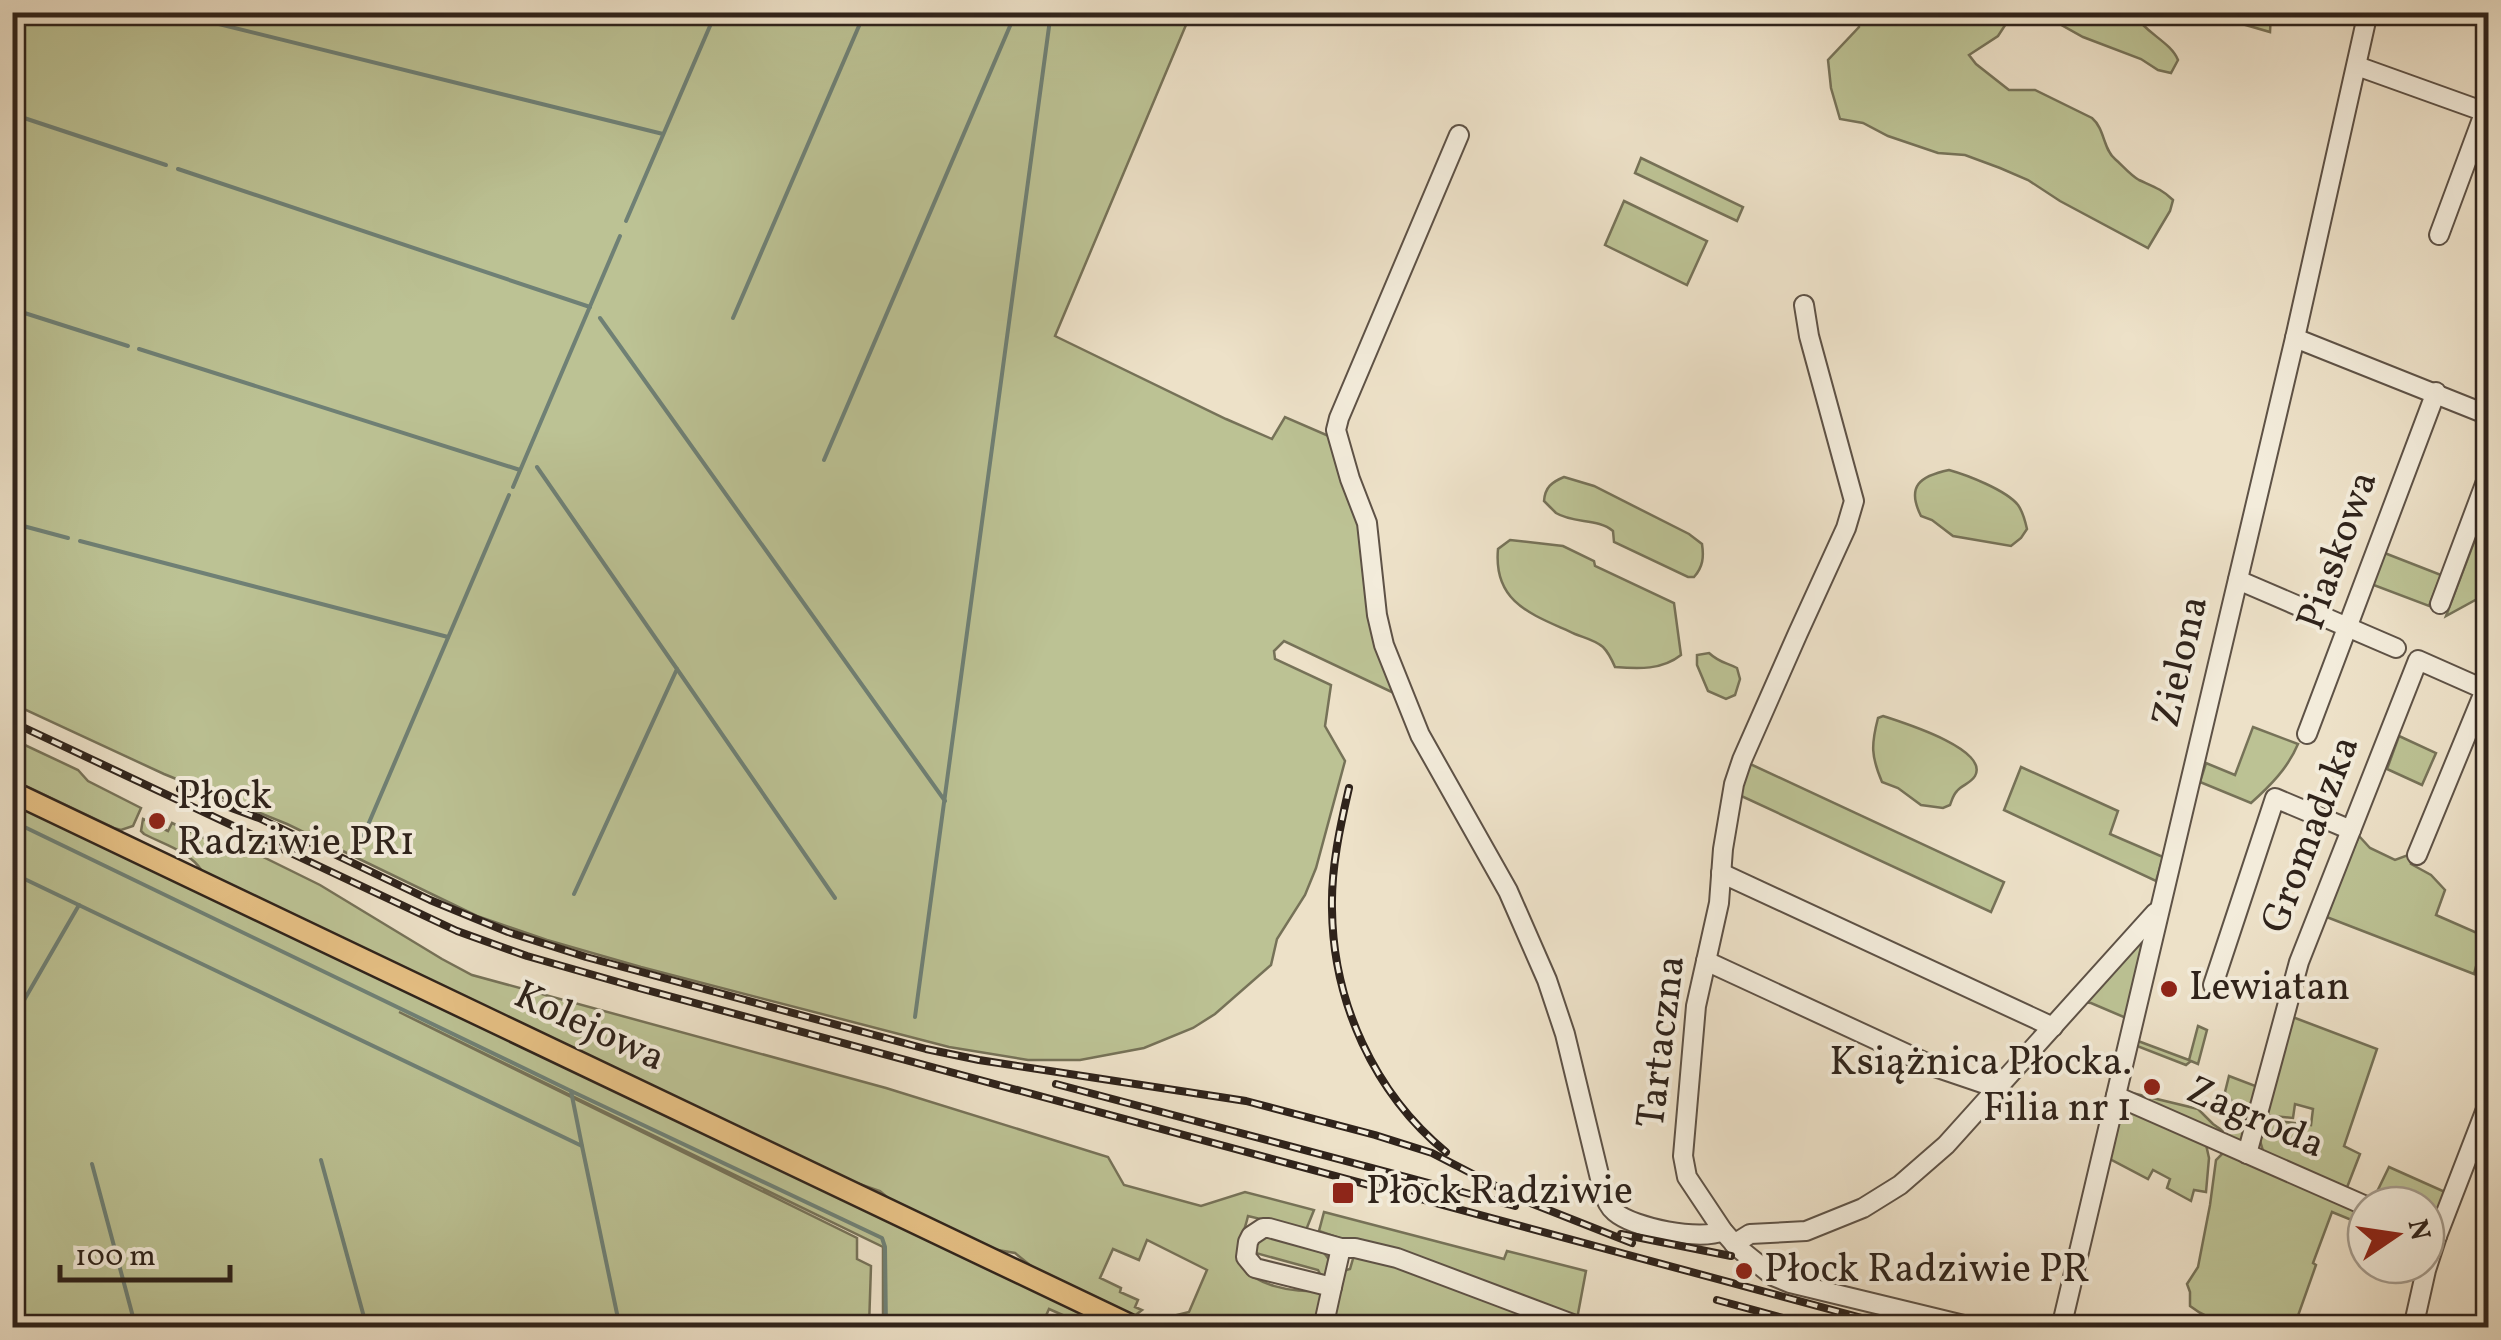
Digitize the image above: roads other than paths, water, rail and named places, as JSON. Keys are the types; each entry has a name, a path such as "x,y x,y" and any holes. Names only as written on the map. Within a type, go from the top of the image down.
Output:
{"main road":[{"name":"Kolejowa","path":"12,792 1136,1328"}],"street":[{"name":"Zielona","path":"2060,1328 2295,338 2368,12"},
{"path":"2357,66 2487,109 2439,235"},
{"path":"1459,135 1336,430 1367,523 1379,631 1420,735 1508,892 1547,980 1566,1034 1609,1205 1624,1218 1665,1231 1729,1238 1806,1231 1879,1199 1938,1153 2159,908"},
{"name":"Tartaczna","path":"1804,305 1854,502 1737,774 1725,838 1719,903 1694,1020 1686,1178 1729,1238 1765,1271 1790,1283 1976,1328"},
{"path":"2295,338 2488,414"},
{"name":"Piaskowa","path":"2308,734 2436,392"},
{"path":"2440,604 2488,476"},
{"path":"2238,580 2396,648"},
{"name":"Gromadzka","path":"2247,1154 2296,972 2418,660 2487,690"},
{"path":"2417,855 2487,690"},
{"path":"2213,986 2275,798 2351,830"},
{"path":"1721,874 2052,1027"},
{"path":"1706,962 1935,1067 1997,1088"},
{"name":"Zagroda","path":"2116,1096 2346,1197"},
{"path":"2446,1200 2488,1104"},
{"path":"1332,1287 1260,1270 1250,1263 1246,1251 1251,1236 1263,1228 1397,1258 1574,1325"},
{"path":"1323,1328 1341,1248"},
{"path":"2413,1328 2421,1285"}],"waterway":[{"path":"170,12 663,134"},
{"path":"626,221 716,12"},
{"path":"733,318 865,12"},
{"path":"824,460 1016,12"},
{"path":"915,1017 1051,12"},
{"path":"12,114 166,165"},
{"path":"178,169 590,307"},
{"path":"513,487 620,236"},
{"path":"12,309 128,346"},
{"path":"600,318 945,801"},
{"path":"139,349 520,470"},
{"path":"537,467 677,669 574,894"},
{"path":"362,839 509,495"},
{"path":"12,523 68,538"},
{"path":"80,541 448,637"},
{"path":"677,669 835,898"},
{"path":"12,821 571,1091"},
{"path":"12,873 582,1146 620,1328"},
{"path":"12,1021 79,905"},
{"path":"582,1146 571,1091 882,1238 886,1328"},
{"path":"321,1160 367,1328"},
{"path":"92,1164 136,1328"}],"railway":[{"path":"12,722 457,931 527,956 1899,1328"},
{"path":"1349,788 1332,894 1340,978 1362,1043 1379,1074 1420,1128 1446,1152"},
{"path":"180,789 259,818 430,900 508,932 586,957 926,1049 1246,1101 1375,1135 1432,1153 1523,1200 1632,1243"},
{"path":"1056,1084 1515,1206"},
{"path":"1621,1234 1731,1256"},
{"path":"1717,1300 1820,1328"}],"place":[{"name":"Płock Radziwie PR1","path":"157,821"},
{"name":"Lewiatan","path":"2169,989"},
{"name":"Książnica Płocka. Filia nr 1","path":"2152,1087"},
{"name":"Płock Radziwie","path":"1343,1193"},
{"name":"Płock Radziwie PR","path":"1744,1271"}]}
